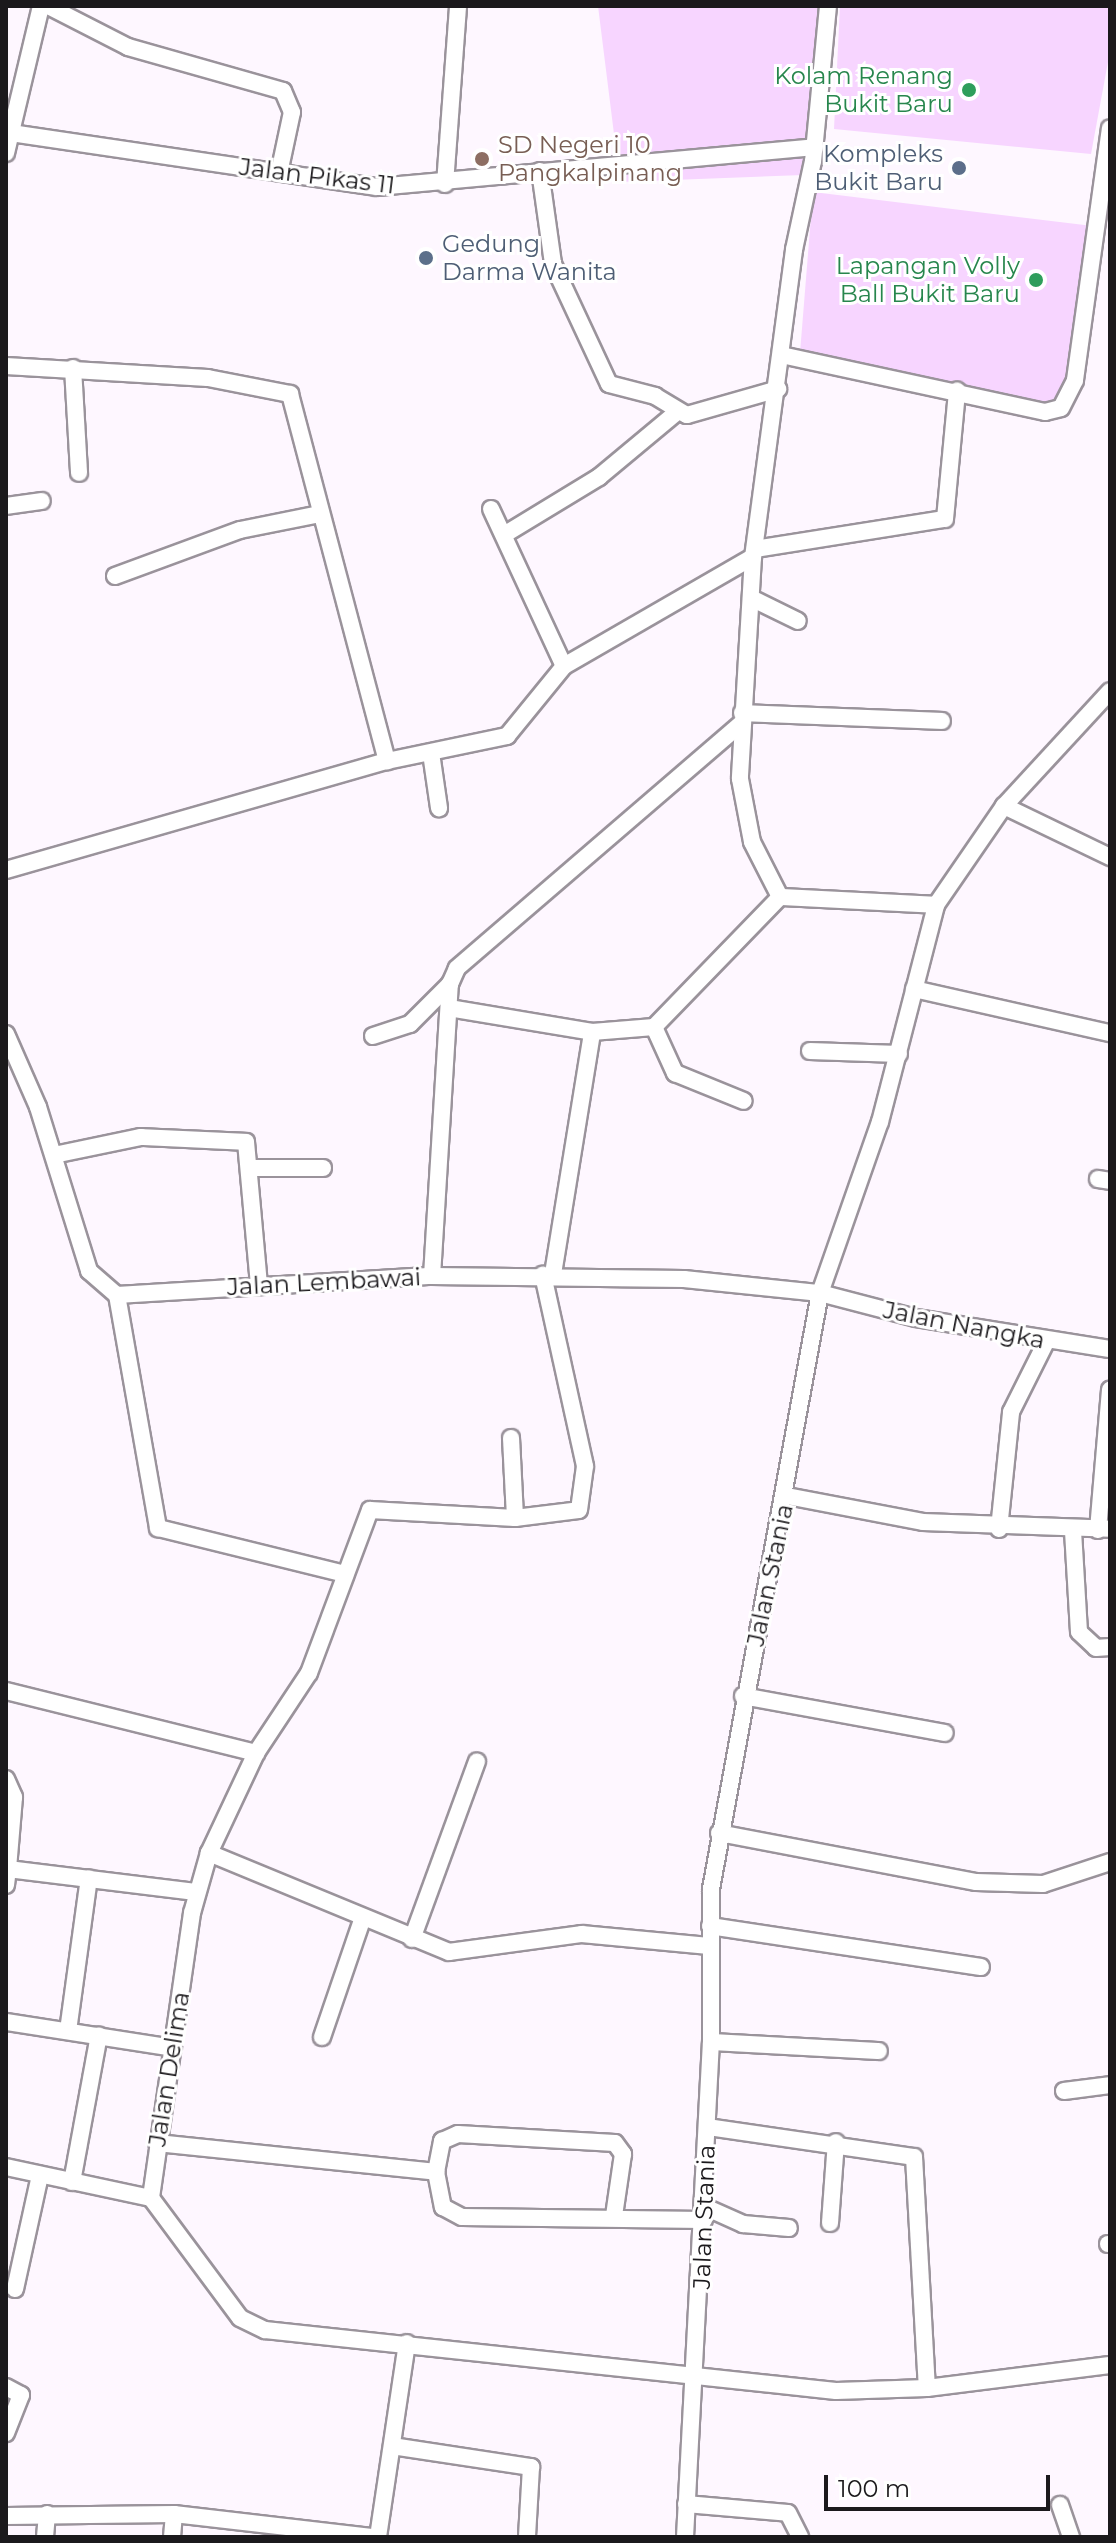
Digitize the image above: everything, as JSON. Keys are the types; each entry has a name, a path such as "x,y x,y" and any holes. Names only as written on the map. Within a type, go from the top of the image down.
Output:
{"street":[{"path":"6,153 41,6"},
{"path":"48,6 128,47 283,91 292,112 279,173"},
{"path":"445,184 458,6"},
{"path":"780,897 745,822 742,719 754,553 778,389 786,356 794,250 818,128 828,6"},
{"path":"786,356 1045,412 1070,397 1110,128"},
{"name":"Jalan Pikas 11","path":"11,133 377,187 445,184 540,171 815,147"},
{"path":"540,171 553,264 598,373 677,412"},
{"path":"6,366 208,378 290,394 387,761"},
{"path":"73,368 79,473"},
{"path":"507,533 599,477 677,412 778,389"},
{"path":"6,870 387,761 507,736 564,666 754,553 945,519 957,391"},
{"path":"6,506 42,501"},
{"path":"491,509 507,533 564,666"},
{"path":"115,576 240,530 320,514"},
{"path":"751,598 798,621"},
{"name":"Jalan Stania","path":"685,2537 697,2377 708,2127 711,2042 709,1946 719,1833 743,1696 787,1496 820,1293 899,1054 936,905 1004,806 1110,691"},
{"path":"432,1276 450,984 457,968 742,719 942,721"},
{"path":"431,753 439,808"},
{"path":"1004,806 1110,857"},
{"path":"449,1008 592,1032 654,1027 780,897 936,905"},
{"path":"373,1036 410,1024 450,984"},
{"path":"914,989 1110,1033"},
{"path":"654,1027 675,1073 744,1101"},
{"path":"511,1438 515,1518 567,1515 585,1498 548,1275 592,1032"},
{"path":"7,1039 54,1155 89,1271 117,1295 158,1528 345,1574"},
{"path":"810,1051 899,1054"},
{"path":"54,1155 132,1138 236,1137 252,1152 259,1284"},
{"path":"253,1168 323,1168"},
{"name":"Jalan Lembawai","path":"117,1295 259,1284 432,1276 548,1275 820,1293"},
{"name":"Jalan Nangka","path":"820,1293 1046,1342 1110,1349"},
{"path":"999,1529 1011,1412 1046,1342"},
{"path":"787,1496 882,1517 999,1529 1104,1530 1110,1390"},
{"name":"Jalan Delima","path":"151,2198 196,1892 209,1853 256,1753 309,1673 370,1510 515,1518"},
{"path":"1073,1531 1079,1632 1096,1648 1110,1647"},
{"path":"6,1691 256,1753"},
{"path":"743,1696 945,1733"},
{"path":"412,1939 477,1761"},
{"path":"6,1779 14,1797 7,1877 89,1878 196,1892"},
{"path":"719,1833 976,1882 1043,1884 1110,1862"},
{"path":"209,1853 362,1920 449,1952 582,1934 709,1946"},
{"path":"68,2031 89,1878"},
{"path":"322,2037 362,1920"},
{"path":"710,1926 981,1967"},
{"path":"6,2022 173,2048"},
{"path":"72,2182 99,2035"},
{"path":"711,2042 879,2051"},
{"path":"1064,2091 1110,2085"},
{"path":"708,2127 836,2142 914,2157 927,2388"},
{"path":"614,2216 623,2154 615,2143 448,2136 436,2172 443,2207 462,2217 614,2216 704,2214 743,2224 789,2228"},
{"path":"830,2223 836,2142"},
{"path":"157,2143 436,2172"},
{"path":"6,2167 151,2198 240,2318 265,2330 836,2391 927,2388 1110,2365"},
{"path":"15,2289 40,2175"},
{"path":"6,2516 174,2514 376,2537 407,2343"},
{"path":"6,2387 21,2395 6,2433"},
{"path":"392,2446 531,2467 527,2537"},
{"path":"686,2504 788,2513 800,2537"},
{"path":"1060,2505 1071,2537"},
{"path":"45,2537 47,2514"},
{"path":"172,2537 174,2514"}],"shaded area":[{"path":"598,6 822,6 803,175 620,182"},
{"name":"Kolam Renang Bukit Baru","path":"840,6 1110,6 1110,51 1091,154 834,129"},
{"path":"813,192 1101,227 1066,409 800,353"}],"place":[{"name":"Kolam Renang Bukit Baru","path":"969,90"},
{"name":"SD Negeri 10 Pangkalpinang","path":"482,159"},
{"name":"Kompleks Bukit Baru","path":"959,168"},
{"name":"Gedung Darma Wanita","path":"426,258"},
{"name":"Lapangan Volly Ball Bukit Baru","path":"1036,280"}]}
